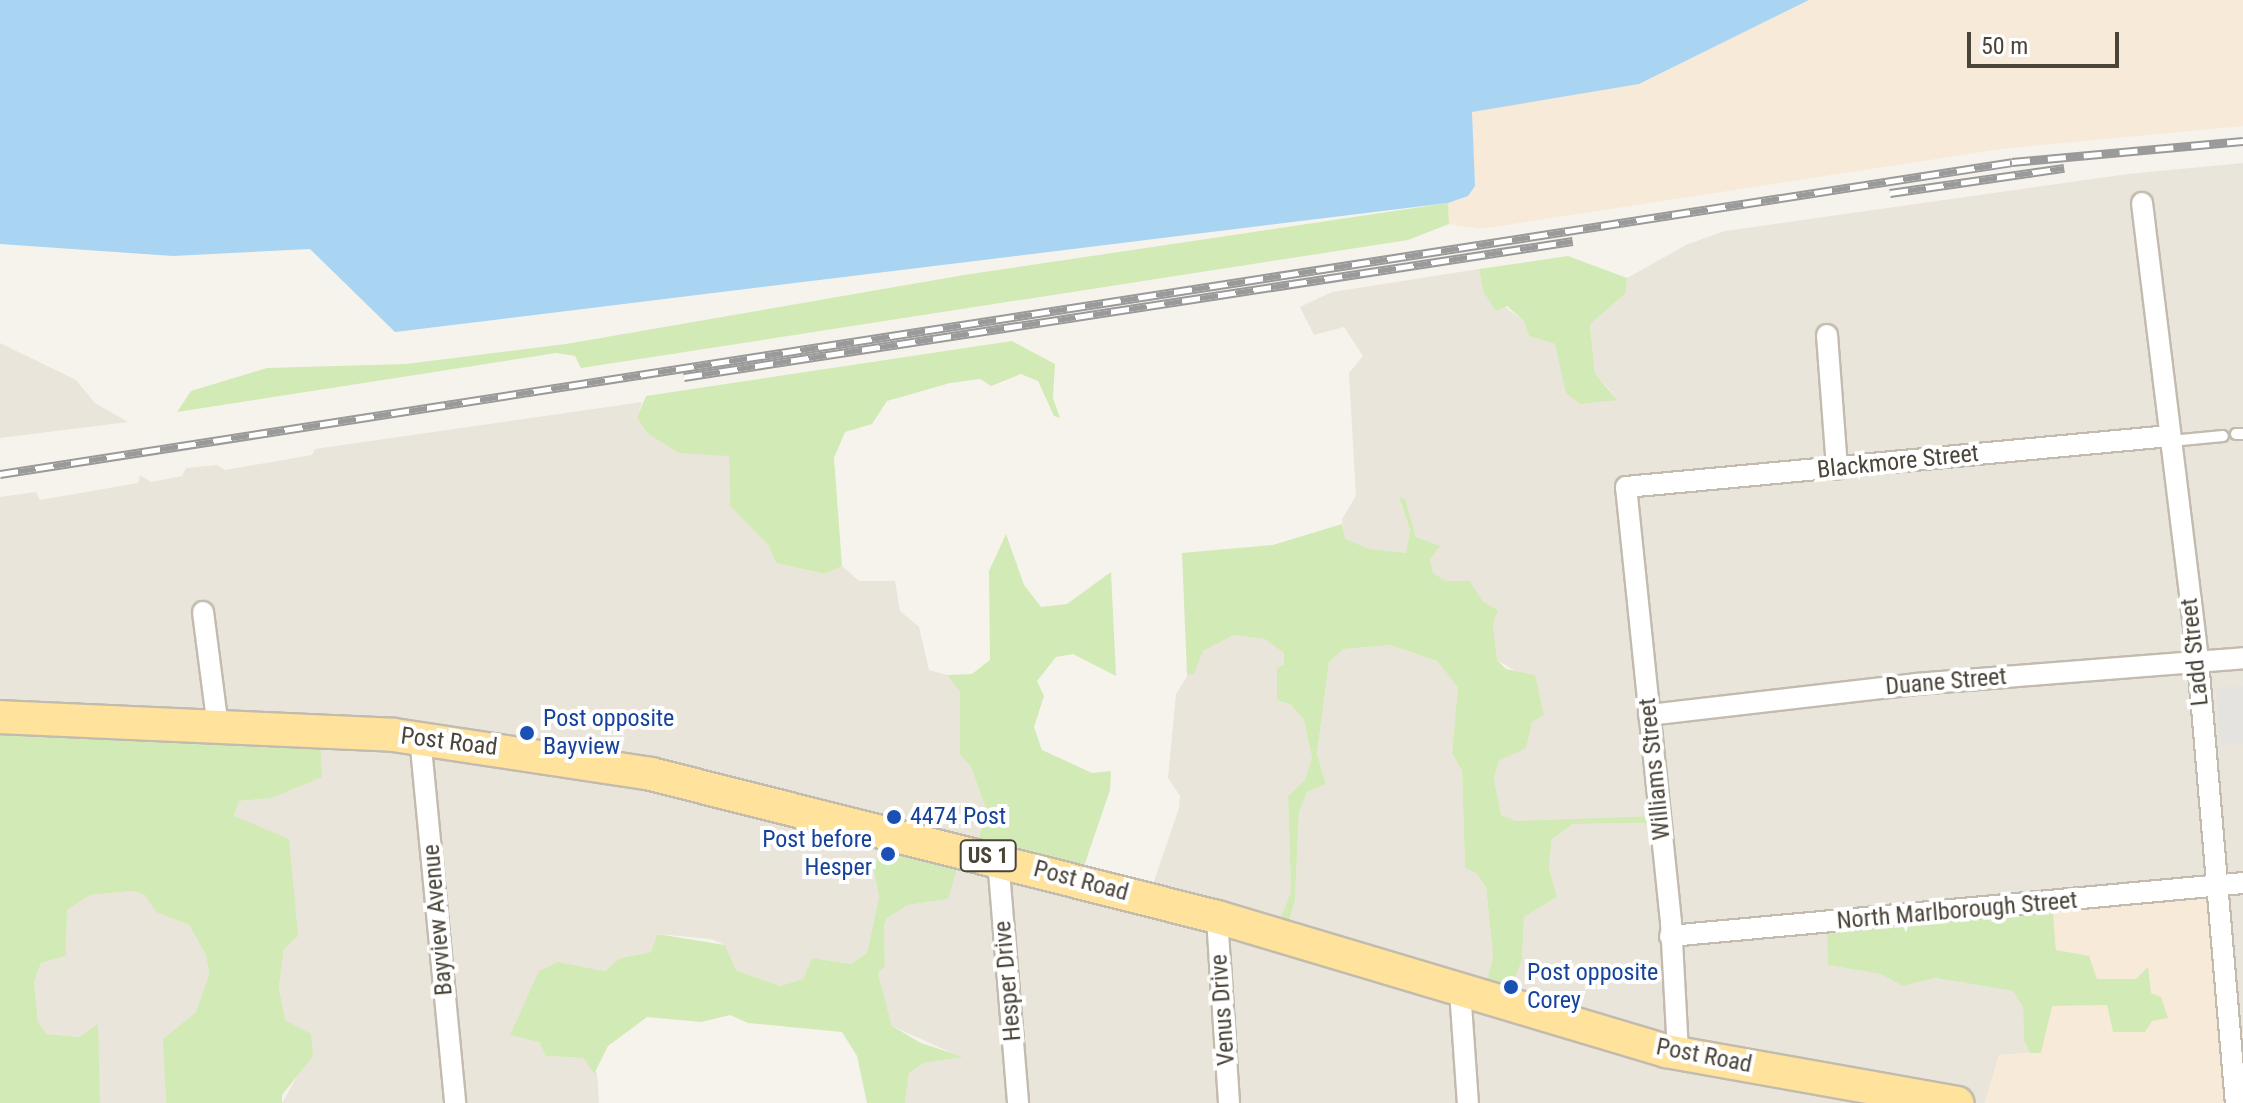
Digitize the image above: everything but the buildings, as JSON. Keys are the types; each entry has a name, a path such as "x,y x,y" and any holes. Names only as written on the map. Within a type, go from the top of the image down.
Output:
{"main road":[{"name":"Post Road","path":"0,717 420,737 651,774 998,859 1217,917 1678,1052 1957,1103"}],"street":[{"name":"Ladd Street","path":"2142,203 2198,661 2236,1103"},
{"path":"1827,335 1837,469"},
{"name":"Blackmore Street","path":"1626,487 2170,438"},
{"name":"Williams Street","path":"1626,487 1670,936 1678,1052"},
{"path":"203,612 218,727"},
{"name":"Duane Street","path":"1649,715 1916,684 2243,658"},
{"name":"Bayview Avenue","path":"420,737 455,1103"},
{"name":"Hesper Drive","path":"998,859 1018,1103"},
{"name":"North Marlborough Street","path":"1670,936 2243,883"},
{"name":"Venus Drive","path":"1217,917 1229,1103"},
{"path":"1460,990 1468,1103"}],"lane":[{"path":"2170,438 2223,436"}],"shaded area":[{"path":"1809,0 2243,0 2243,126 2001,149 1480,229 1449,224 1448,203 1468,196 1475,186 1471,112 1639,84"},
{"path":"2243,163 2243,1032 2228,1033 2215,891 1828,965 1880,974 1903,986 1934,978 2013,991 2023,1007 2024,1041 2030,1053 1999,1055 1985,1103 905,1103 909,1073 924,1063 961,1057 892,1026 878,973 885,966 884,927 887,918 908,905 948,899 874,870 879,897 867,953 851,964 812,958 803,979 780,986 736,970 725,945 711,939 657,934 651,952 620,958 605,971 558,962 525,1036 539,1042 546,1056 584,1058 597,1073 599,1103 282,1103 306,1060 310,1034 285,1020 279,987 284,949 234,817 239,801 272,798 321,777 0,718 0,497 36,492 40,500 138,483 140,475 151,482 182,476 186,468 217,465 225,470 312,455 315,449 642,402 637,417 729,456 730,506 768,545 776,563 825,574 842,566 859,581 895,581 900,611 919,627 929,670 947,675 960,691 960,755 971,767 987,812 974,851 1151,890 1179,808 1180,796 1168,778 1176,694 1203,651 1234,635 1266,639 1284,653 1277,700 1291,705 1304,720 1312,758 1306,780 1288,796 1291,892 1276,928 1295,900 1299,812 1306,792 1326,784 1317,754 1329,662 1344,649 1390,645 1437,661 1459,687 1452,753 1462,771 1465,867 1476,873 1486,887 1493,956 1483,997 1522,959 1524,917 1557,897 1549,867 1552,839 1573,824 1656,823 1516,821 1501,816 1494,778 1499,761 1525,748 1520,674 1497,660 1493,624 1470,581 1446,581 1433,573 1399,498 1410,530 1406,553 1370,549 1344,539 1342,519 1356,496 1349,373 1363,356 1344,327 1314,335 1300,307 1332,292 1479,269 1483,291 1524,321 1529,336 1555,344 1615,395 1595,375 1590,323 1626,293 1627,278 1688,244 1725,231 2128,174"},
{"path":"0,343 76,380 95,403 128,422 0,438"},
{"path":"2243,686 2243,743 2220,745 2216,688"},
{"path":"2214,888 2228,1033 2243,1032 2243,1103 1985,1103 1999,1055 2041,1053 2051,1006 2107,1005 2113,1032 2151,993 2136,979 2096,979 2056,950 2052,904"},
{"path":"132,891 145,895 157,912 189,925 206,955 209,974 196,1012 164,1039 166,1103 100,1103 97,1025 80,1037 47,1034 38,1022 34,982 41,963 66,956 67,910 90,895"}],"green space":[{"path":"1448,203 1449,224 1408,240 581,368 575,356 556,353 177,412 191,391 267,368 406,364 566,344 964,275"},
{"path":"1568,256 1627,278 1626,293 1590,324 1595,374 1617,400 1580,404 1566,393 1555,344 1529,336 1524,321 1507,306 1496,311 1483,291 1479,269"},
{"path":"1012,341 1055,364 1053,398 1060,418 1054,416 1038,381 1021,374 991,386 980,379 950,383 887,401 872,424 845,432 834,458 842,566 825,574 776,563 768,545 730,506 729,456 679,453 648,434 637,417 646,396"},
{"path":"1399,497 1405,499 1416,537 1440,546 1430,559 1433,573 1446,581 1470,581 1483,602 1498,610 1493,624 1497,660 1506,669 1535,675 1544,715 1532,722 1526,748 1499,761 1494,778 1501,815 1516,821 1657,816 1656,823 1573,824 1552,839 1549,867 1557,897 1524,917 1522,959 1506,1004 1483,997 1493,956 1486,887 1476,873 1465,868 1462,771 1452,753 1458,687 1437,661 1390,645 1344,649 1329,662 1317,754 1326,784 1307,792 1299,812 1295,900 1284,936 1276,928 1291,892 1288,796 1305,780 1312,758 1304,720 1291,705 1277,700 1277,668 1283,665 1284,653 1265,639 1234,635 1203,651 1194,674 1187,675 1182,553 1273,545 1342,524 1345,539 1370,549 1406,553 1410,530"},
{"path":"1006,534 1024,585 1041,607 1067,604 1111,572 1116,676 1073,654 1056,657 1037,681 1044,696 1034,727 1042,750 1092,773 1111,771 1110,790 1081,875 974,852 987,812 971,767 960,755 960,692 947,675 972,674 990,660 989,571"},
{"path":"0,718 320,735 322,777 272,798 239,801 234,816 289,839 298,936 284,949 279,987 285,1020 311,1034 313,1056 282,1095 282,1103 166,1103 163,1039 196,1012 209,974 206,955 189,925 156,912 145,895 132,891 90,895 67,910 66,956 41,963 34,982 38,1022 47,1034 79,1037 98,1024 100,1103 0,1103"},
{"path":"885,833 961,855 948,899 908,905 887,918 884,926 885,966 878,973 892,1026 921,1043 963,1057 924,1063 909,1073 905,1103 867,1103 857,1056 842,1032 748,1023 730,1015 701,1022 647,1017 608,1046 594,1074 584,1058 546,1056 539,1042 510,1035 539,971 558,962 605,971 620,958 651,952 657,934 725,945 736,970 780,986 803,979 812,958 851,964 867,953 879,897 874,870"},
{"path":"2052,904 2056,950 2089,956 2097,979 2136,979 2148,967 2151,993 2161,997 2168,1018 2152,1021 2145,1032 2113,1032 2107,1005 2052,1006 2041,1053 2030,1053 2024,1041 2023,1007 2013,991 1935,978 1903,986 1880,974 1828,965 1827,924"}],"water":[{"path":"0,0 1809,0 1639,84 1472,112 1475,186 1468,196 1448,203 395,332 310,249 173,256 0,244"}],"railway":[{"path":"0,474 2012,162 2243,141"},
{"path":"1890,193 2064,168"},
{"path":"684,377 1573,241"}],"place":[{"name":"Post opposite Bayview","path":"527,733"},
{"name":"4474 Post","path":"894,817"},
{"name":"Post before Hesper","path":"888,854"},
{"name":"Post opposite Corey","path":"1511,987"}]}
